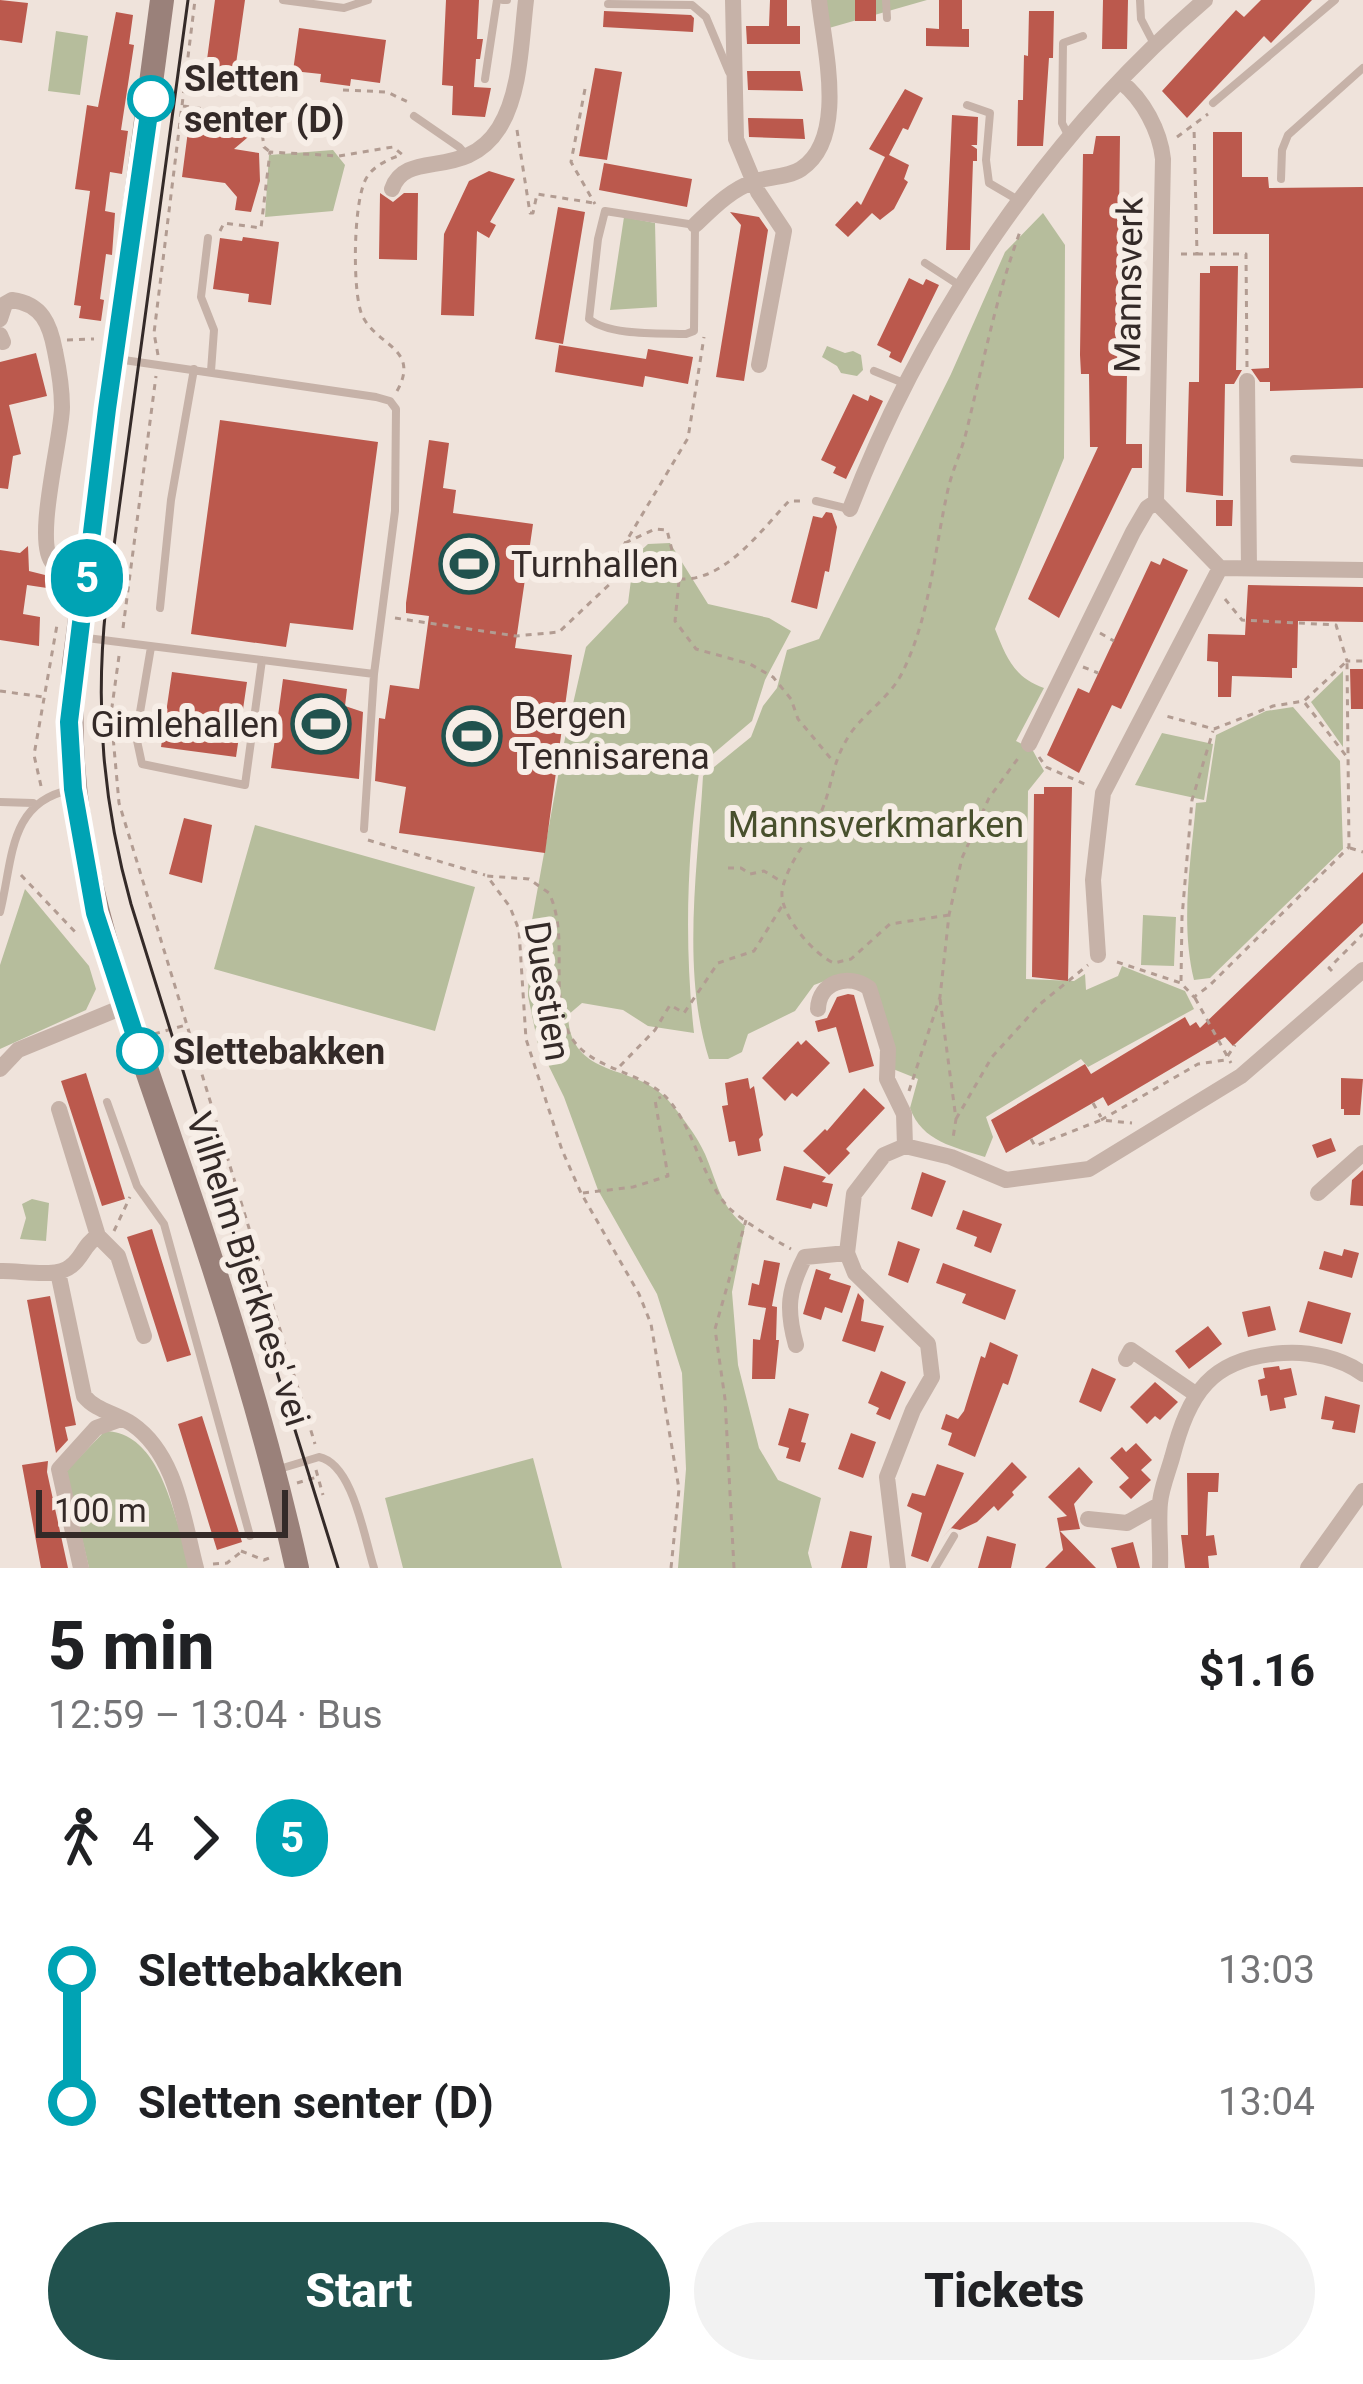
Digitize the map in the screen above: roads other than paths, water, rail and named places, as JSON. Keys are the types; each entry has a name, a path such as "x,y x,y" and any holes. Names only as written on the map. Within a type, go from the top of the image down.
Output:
{"main road":[{"name":"Vilhelm Bjerknes' vei","path":"162,0 107,349 69,722 73,789 95,913 123,1006 282,1478 290,1564"}],"street":[{"path":"392,189 396,177 410,167 467,158 491,139 506,113 526,0"},
{"path":"733,0 736,140 754,182 784,231 759,365"},
{"path":"694,225 726,196 754,182 800,170 826,139 830,115 819,0"},
{"path":"850,509 907,385 1022,197 1155,45 1205,0"},
{"name":"Mannsverk","path":"1121,82 1138,96 1161,146 1156,502"},
{"path":"0,319 5,304 23,302 39,310 50,329 62,411 47,550 53,563 88,570"},
{"path":"1247,381 1249,568"},
{"path":"1030,744 1133,532 1156,502 1220,568 1363,570"},
{"path":"1098,956 1093,880 1103,793 1220,568"},
{"path":"898,1568 887,1477 913,1410 932,1377 928,1344 854,1273 847,1253 854,1194 884,1155 905,1146 951,1157 1006,1180 1089,1169 1241,1076 1363,970"},
{"path":"818,1010 819,997 830,985 852,980 869,988 888,1049 886,1079 901,1102 905,1146"},
{"path":"0,1069 18,1050 123,1006"},
{"path":"59,1109 98,1236 118,1256 145,1336"},
{"path":"1318,1193 1363,1154"},
{"path":"0,1271 69,1269 86,1244 98,1236"},
{"path":"796,1345 789,1319 791,1284 805,1257 847,1253"},
{"path":"58,1272 84,1396 151,1441 171,1473 204,1566"},
{"path":"1126,1359 1130,1350 1194,1393"},
{"path":"1160,1568 1159,1505 1194,1393 1236,1363 1268,1354 1318,1356 1363,1374"},
{"path":"81,1568 59,1469 96,1428 122,1419"},
{"path":"1308,1568 1363,1491"},
{"path":"1088,1519 1126,1523 1159,1505"}],"lane":[{"path":"283,0 344,8 368,0"},
{"path":"485,79 502,0"},
{"path":"886,0 887,18"},
{"path":"1140,0 1141,19 1155,45"},
{"path":"1213,103 1335,0"},
{"path":"608,4 692,5 706,16 733,79"},
{"path":"1070,138 1062,123 1063,44 1083,36"},
{"path":"1281,179 1288,135 1363,68"},
{"path":"967,105 990,113 989,184 1022,197"},
{"path":"414,116 459,147 467,158"},
{"path":"605,211 694,225 694,331 668,334 598,326 589,319 605,211"},
{"path":"208,238 201,297 214,330 211,371"},
{"path":"925,263 963,288"},
{"path":"107,349 158,365 390,401 399,427 398,474 374,674 364,829"},
{"path":"160,608 194,369"},
{"path":"874,371 907,385"},
{"path":"1294,459 1363,463"},
{"path":"816,501 850,509"},
{"path":"78,636 374,674"},
{"path":"151,647 136,736 142,764 245,785 262,660"},
{"path":"0,802 39,801 73,789"},
{"path":"0,912 20,821 39,801"},
{"path":"107,1102 137,1186 164,1224 250,1536"},
{"path":"282,1478 319,1456 332,1460 344,1475 374,1568"},
{"path":"935,1568 954,1536"}],"tram line":[{"path":"188,0 106,605 101,681 104,756 131,904 338,1568"}],"place":[{"name":"Sletten senter (D)","path":"151,99"},
{"name":"Turnhallen","path":"469,564"},
{"name":"Gimlehallen","path":"321,724"},
{"name":"Bergen Tennisarena","path":"472,736"},
{"name":"Slettebakken","path":"140,1051"}],"park label":[{"name":"Mannsverkmarken","path":"876,824"}]}
